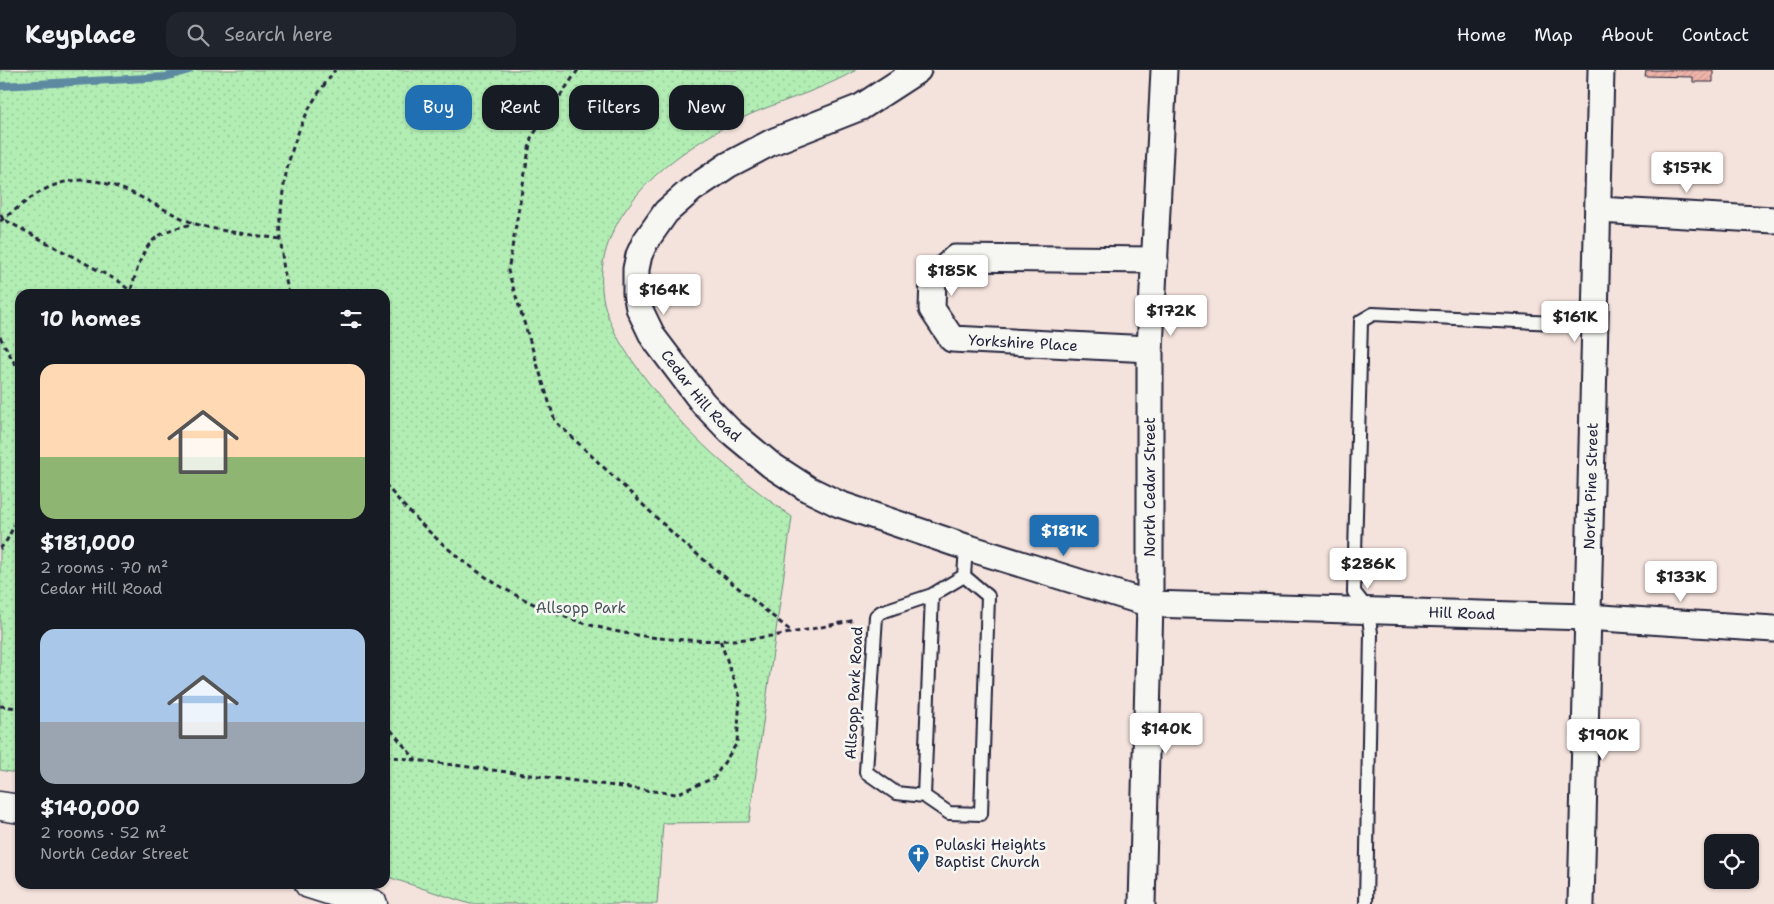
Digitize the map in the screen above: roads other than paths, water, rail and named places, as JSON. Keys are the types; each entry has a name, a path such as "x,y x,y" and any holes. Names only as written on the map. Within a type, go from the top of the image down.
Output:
{"street":[{"name":"Cedar Hill Road","path":"918,70 861,107 772,142 728,165 691,190 666,212 645,242 636,269 638,308 653,337 703,403 730,431 771,465 808,489 839,504 966,547 1150,604"},
{"name":"North Cedar Street","path":"1142,904 1150,604 1150,350 1164,70"},
{"name":"North Pine Street","path":"1581,904 1586,617 1596,325 1601,70"},
{"path":"1598,210 1774,220"},
{"name":"Yorkshire Place","path":"1150,350 952,339 932,309 933,279 955,258 1155,260"},
{"name":"Hill Road","path":"1150,604 1586,617 1774,629"},
{"path":"0,806 15,808"},
{"path":"325,889 373,904"}],"lane":[{"path":"1366,904 1371,633 1368,610 1354,592 1361,321 1373,314 1596,325"},
{"path":"932,595 924,796 949,813 981,814 988,596 964,576 966,547"},
{"name":"Allsopp Park Road","path":"924,796 896,793 866,772 876,616 881,612 932,595 964,576"}],"waterway":[{"path":"0,86 165,77 189,70"}],"place":[{"name":"Pulaski Heights Baptist Church","path":"919,873"}],"park label":[{"name":"Allsopp Park","path":"581,608"}]}
